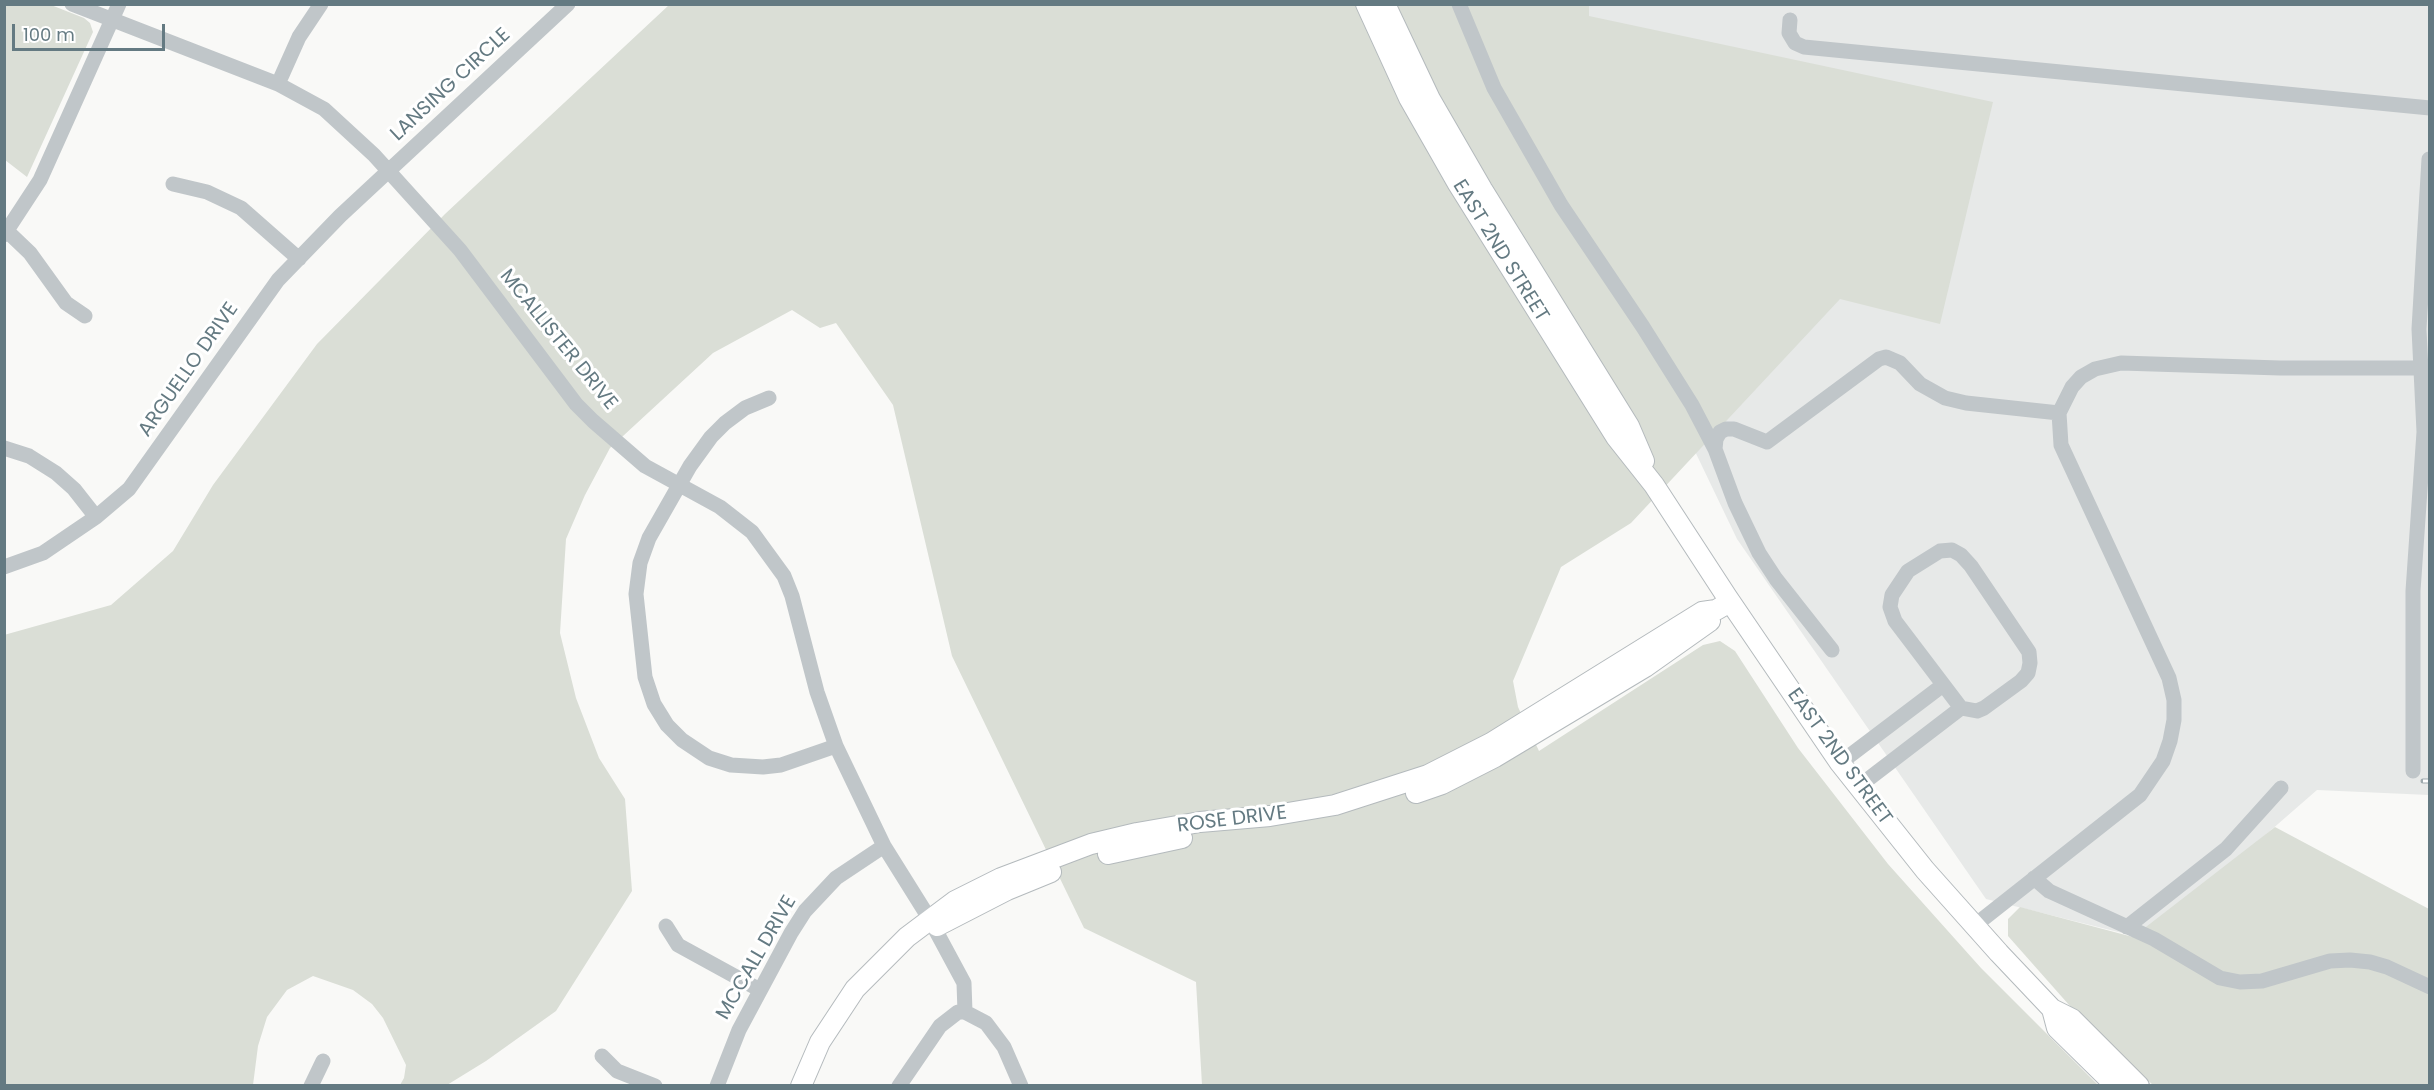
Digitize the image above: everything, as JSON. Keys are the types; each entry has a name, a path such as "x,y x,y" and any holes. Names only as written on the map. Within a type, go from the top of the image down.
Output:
{"main road":[{"name":"EAST 2ND STREET","path":"1366,4 1409,98 1458,184 1616,437 1654,485"},
{"name":"EAST 2ND STREET","path":"1385,4 1430,99 1477,180 1629,426 1654,485 1723,606 1858,787 1925,870 2052,1009 2072,1019 2139,1086"},
{"name":"ROSE DRIVE","path":"814,1086 832,1044 874,982 955,901 1001,878 1091,844 1137,832 1200,822 1270,816 1335,805 1428,775 1491,743 1702,612 1723,606"},
{"name":"ROSE DRIVE","path":"801,1086 820,1042 855,989 882,959 932,923"},
{"name":"EAST 2ND STREET","path":"2052,1009 2057,1028 2116,1086"}],"street":[{"name":"MCALLISTER DRIVE","path":"72,4 278,84 324,109 389,172 460,250 576,404 624,450 645,466 735,518 752,532 776,562 792,596 811,674 836,746 884,846 932,923 964,983 965,1012"},
{"path":"85,316 66,303 30,253 6,234 40,180 119,4"},
{"path":"278,84 299,37 321,4"},
{"name":"LANSING CIRCLE","path":"389,172 568,4"},
{"path":"1459,4 1494,88 1561,205 1660,352 1692,405 1715,449 1735,503 1760,553 1776,579 1832,650"},
{"path":"1790,20 1789,33 1795,43 1804,47 2430,108"},
{"path":"2413,771 2414,591 2424,432 2419,329 2428,159"},
{"name":"ARGUELLO DRIVE","path":"4,567 43,553 96,517 129,489 278,280 340,216 389,172"},
{"path":"173,184 207,192 241,208 299,259"},
{"path":"1715,449 1716,439 1720,432 1726,429 1734,429 1767,442 1879,359 1886,357 1900,363 1920,384 1945,398 1966,403 2059,413"},
{"path":"1974,926 2140,795 2163,760 2170,741 2174,720 2174,700 2169,678 2061,445 2059,413 2064,400 2081,377 2107,365 2422,368"},
{"path":"770,398 745,408 725,423 700,451 649,538 640,563 636,594 645,677 654,704 667,724 682,740 710,758 731,765 763,767 781,765 836,746"},
{"path":"4,448 29,456 56,473 74,489 96,517"},
{"path":"1952,550 1962,555 1971,566 2024,643 2029,652 2030,663 2028,673 2021,681 1984,708 1970,711 1961,708 1943,685 1894,621 1890,607 1895,589 1908,571 1940,551 1952,550"},
{"path":"1840,763 1943,685"},
{"path":"1858,787 1961,708"},
{"path":"2127,927 2226,849 2281,788"},
{"name":"MCCALL DRIVE","path":"717,1086 739,1030 791,933 823,890 858,862 884,846"},
{"path":"2034,878 2049,891 2154,939 2220,978 2241,982 2262,981 2330,961 2350,960 2370,962 2430,987"},
{"path":"666,926 678,945 760,990"},
{"path":"899,1086 940,1026 958,1012 965,1012 986,1023 1004,1047 1021,1086"},
{"path":"602,1056 617,1071 656,1086"},
{"path":"311,1086 323,1061"}],"shaded area":[{"path":"4,5 51,5 84,18 90,23 93,32 27,177 5,160"},
{"path":"669,5 1589,5 1589,16 1993,102 1940,324 1840,299 1631,523 1561,567 1513,681 1518,707 1539,751 1703,645 1720,641 1735,651 1798,748 1888,864 1981,968 2098,1085 1202,1085 1196,982 1084,928 952,656 893,405 836,323 820,328 792,310 713,353 610,448 585,495 566,539 560,633 576,698 599,758 625,799 632,891 556,1011 486,1061 447,1085 400,1085 404,1078 406,1065 383,1018 372,1004 353,990 313,976 287,990 267,1017 258,1046 253,1085 5,1085 4,635 111,605 173,551 213,485 317,344 445,214"},
{"path":"1587,5 2429,5 2429,795 2317,790 2146,939 1986,899 1737,539 1655,368"},
{"path":"2275,827 2429,909 2429,1085 2153,1085 2085,1023 2008,936 2008,919 2020,907 2133,937"}],"railway":[{"path":"2423,781 2430,781"}]}
